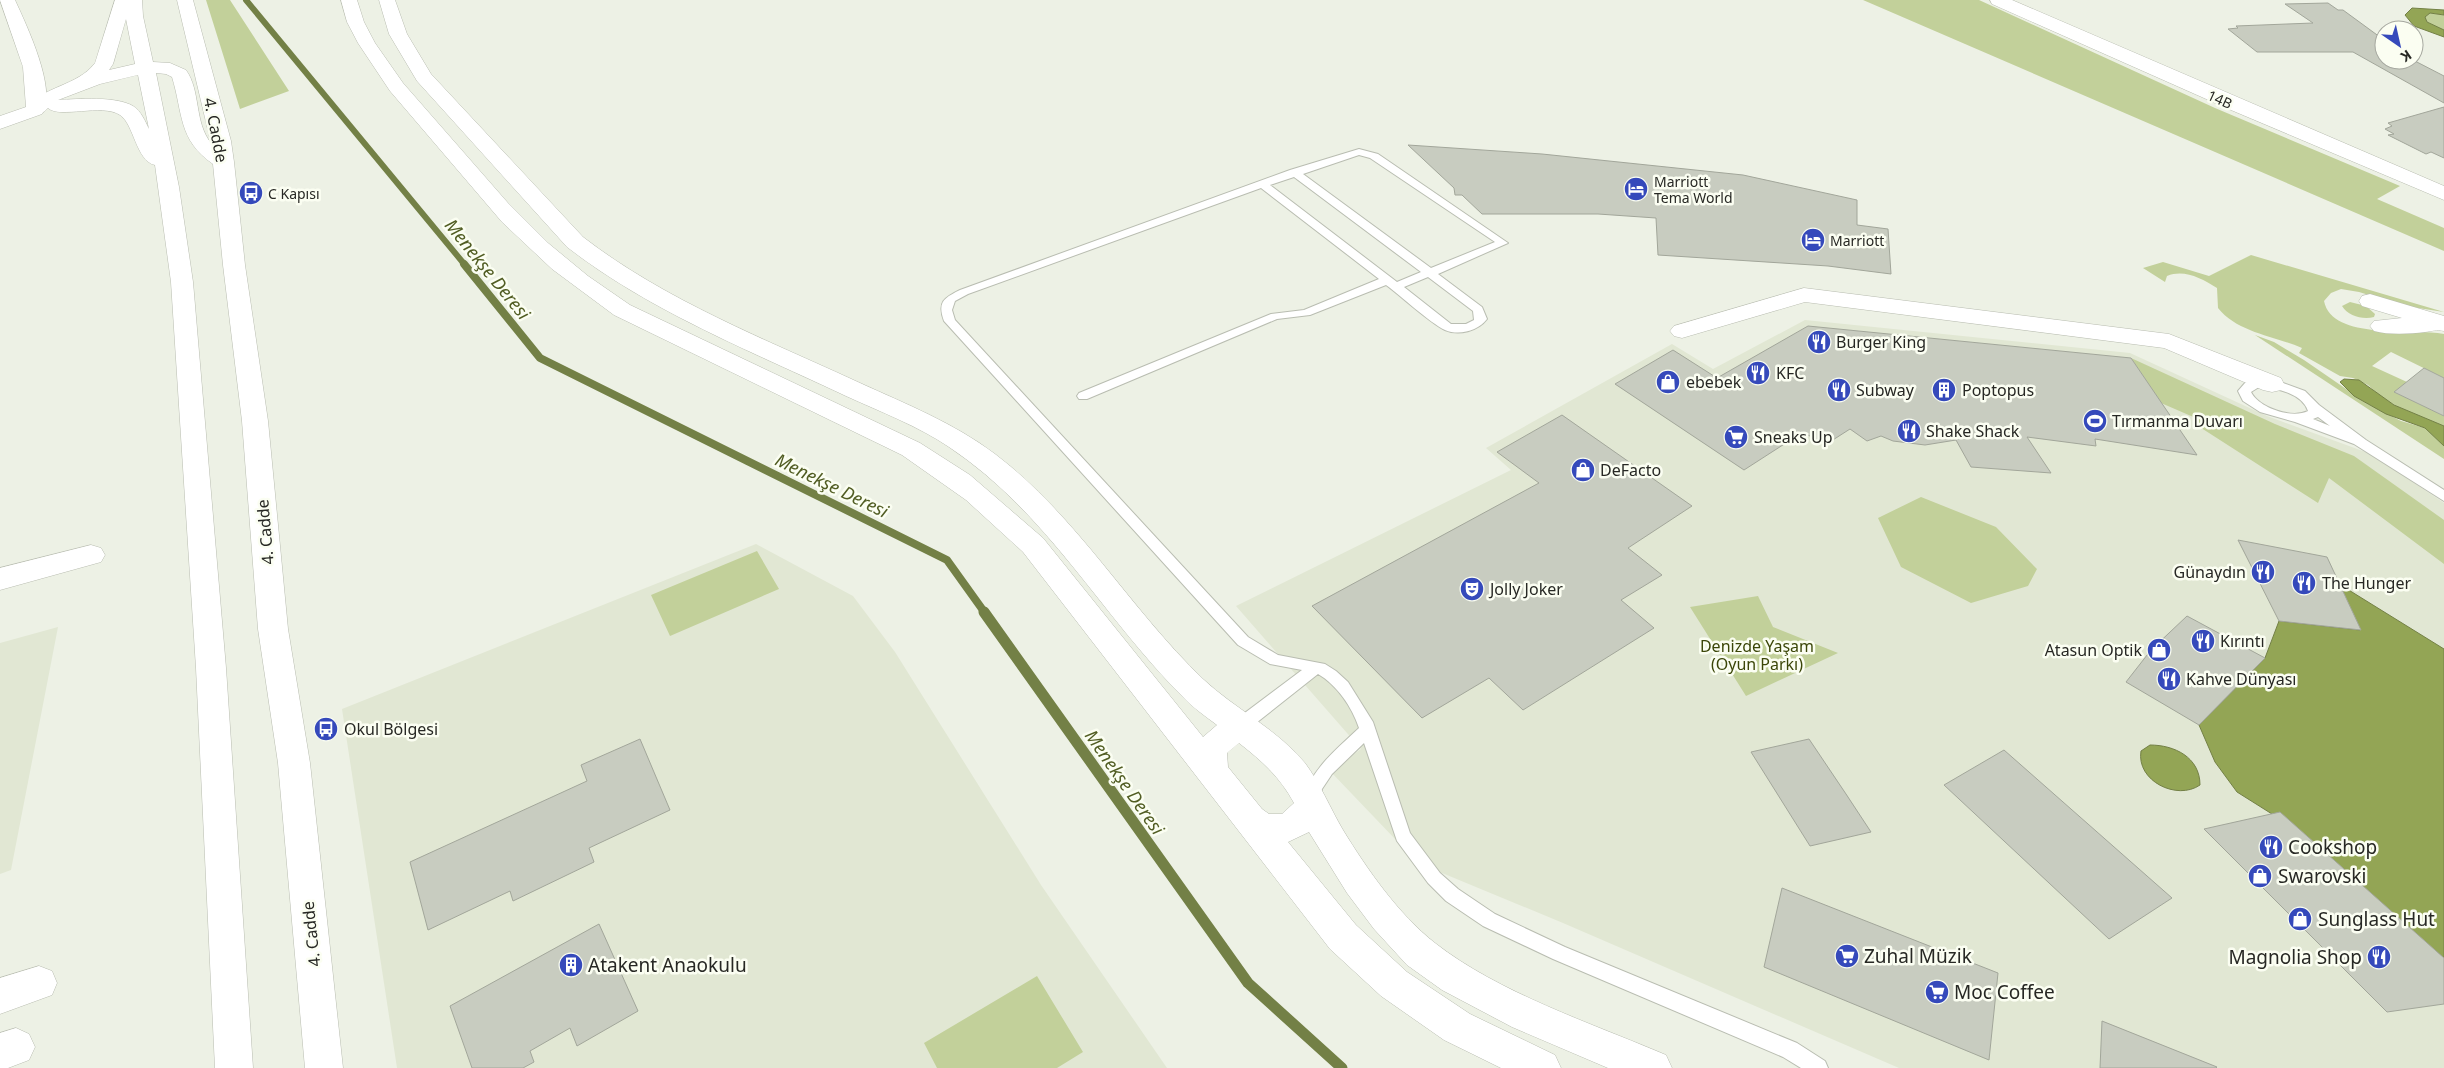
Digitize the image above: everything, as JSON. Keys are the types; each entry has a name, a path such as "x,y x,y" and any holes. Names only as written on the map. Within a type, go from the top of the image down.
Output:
{"street":[{"path":"7,0 34,68 37,99 35,110"},
{"path":"75,88 98,72 104,64 123,0"},
{"path":"134,0 134,16 152,70 182,282 212,677 234,1068"},
{"name":"4. Cadde","path":"185,0 221,141 224,162 234,265 255,421 273,630 294,763 324,1068"},
{"path":"348,0 363,36 384,71 538,247 578,281 622,310 911,449 949,472 984,499 1033,545 1343,937 1394,984 1457,1027 1542,1068"},
{"path":"387,0 398,34 424,77 575,242 601,262 677,308 915,418 957,440 988,462 1054,523 1164,658 1194,689 1282,759 1297,778 1332,842 1359,882 1386,918 1420,954 1455,978 1525,1014 1653,1068"},
{"name":"14B","path":"1998,0 2444,194"},
{"path":"56,106 152,70 182,54 194,37"},
{"path":"35,110 46,100 75,88 170,67 180,75 197,141 207,152 224,162"},
{"path":"0,124 35,110 56,106 97,104 126,110 134,118 146,144 166,169"},
{"path":"1682,332 1804,295 2169,341 2272,384"},
{"path":"2370,301 2444,324"},
{"path":"2382,326 2444,324"},
{"path":"2169,341 2244,391"},
{"path":"0,579 91,555"},
{"path":"1215,777 1210,755 1213,746 1240,726"},
{"path":"1248,818 1268,830 1277,831 1300,819 1307,811 1311,802"},
{"path":"0,996 38,983"}],"lane":[{"path":"1083,396 1275,316 1306,313 1391,283 1429,273 1503,243 1368,153 1350,153 964,292 950,299 946,310 956,328 1243,642 1279,661 1316,667 1328,672 1357,706 1368,730 1403,836 1434,878 1452,895 1490,920 1550,949 1790,1050 1818,1068"},
{"path":"1262,184 1448,327 1460,329 1479,323 1481,319 1478,309 1294,172"},
{"path":"2361,442 2300,419 2264,409 2248,400 2244,391 2254,384 2272,384 2300,395 2314,408 2361,442 2444,496"},
{"path":"2300,419 2311,417 2315,413 2314,408"},
{"path":"1240,726 1316,667"},
{"path":"1311,802 1314,787 1323,772 1368,730"}],"shaded area":[{"path":"2412,8 2444,10 2444,15 2430,13 2425,17 2427,22 2444,30 2444,37 2424,30 2424,20 2409,20 2405,15"},
{"path":"1805,320 2130,353 2267,416 2371,454 2444,503 2444,1068 1899,1068 1563,923 1418,863 1330,771 1361,749 1236,606 1511,470 1486,448 1672,344 1713,369"},
{"path":"2344,379 2359,380 2394,405 2444,426 2444,446 2425,428 2386,414 2354,396 2340,382"},
{"path":"756,544 853,596 895,652 1041,885 1167,1068 397,1068 342,709"},
{"path":"2339,584 2444,649 2444,958 2272,814 2237,792 2215,762 2199,725 2265,658 2279,621 2360,630"},
{"path":"58,627 11,870 0,874 0,643"},
{"path":"2150,745 2168,747 2184,754 2196,767 2200,785 2180,791 2160,785 2151,779 2141,762 2141,751"}],"green space":[{"path":"206,0 230,0 289,91 240,109"},
{"path":"1863,0 1979,0 2215,108 2400,186 2377,199 2444,228 2444,251"},
{"path":"2430,13 2444,15 2444,30 2427,22 2425,17"},
{"path":"2251,255 2444,312 2405,306 2359,292 2341,289 2331,293 2324,301 2330,314 2342,322 2358,327 2376,330 2444,334 2444,378 2391,352 2372,366 2407,382 2395,392 2444,416 2444,426 2402,409 2382,398 2368,385 2353,378 2340,376 2299,353 2302,348 2257,333 2236,323 2218,308 2217,288 2205,281 2186,274 2173,274 2167,276 2165,282 2143,268 2163,262 2209,276"},
{"path":"2350,302 2366,306 2375,314 2374,317 2352,315 2342,306"},
{"path":"2255,335 2274,342 2304,360 2368,404 2401,421 2425,428 2444,446 2444,459"},
{"path":"2131,358 2275,424 2354,456 2444,520 2444,564 2329,478 2318,503 2195,424 2198,419 2161,403"},
{"path":"1921,497 1996,527 2037,569 2028,586 1971,603 1901,567 1878,518"},
{"path":"757,551 779,589 670,636 651,595"},
{"name":"Denizde Yaşam (Oyun Parkı)","path":"1758,596 1773,627 1838,653 1746,696 1690,607"},
{"path":"1037,976 1083,1052 1057,1068 937,1068 924,1043"}],"building":[{"path":"2328,3 2338,10 2343,10 2374,33 2374,64 2353,52 2257,52 2228,29 2238,28 2236,26 2313,23 2285,4"},
{"path":"2424,66 2444,76 2444,103 2385,70 2424,70"},
{"path":"2444,107 2444,158 2431,152 2426,154 2388,135 2394,134 2385,129 2392,126 2388,123"},
{"path":"1408,145 1542,154 1743,175 1857,200 1857,225 1888,229 1891,274 1828,266 1658,255 1656,218 1598,214 1482,214 1462,195 1455,195 1454,188"},
{"name":"Poptopus","path":"1808,326 2131,358 2197,455 2095,439 2096,446 2027,437 2051,473 1971,467 1956,440 1925,445 1893,441 1881,436 1867,441 1850,429 1825,445 1803,432 1744,470 1615,384 1673,350 1717,378"},
{"path":"2424,368 2444,378 2444,416 2394,392"},
{"path":"1562,415 1692,506 1628,548 1662,575 1621,600 1654,628 1523,710 1489,678 1422,718 1312,606 1539,483 1497,452"},
{"path":"2238,540 2327,557 2361,630 2279,621"},
{"path":"2187,616 2265,658 2199,725 2126,682 2151,650"},
{"path":"640,739 670,810 589,848 594,862 513,901 510,891 428,930 410,862 587,781 581,765"},
{"path":"1809,739 1871,832 1810,846 1751,752"},
{"path":"2004,750 2172,898 2109,939 1944,785"},
{"path":"2280,812 2444,958 2444,1004 2387,1012 2204,829"},
{"path":"1782,888 1998,973 1989,1060 1764,967"},
{"name":"Atakent Anaokulu","path":"599,924 638,1011 577,1046 570,1028 530,1051 534,1062 523,1068 472,1068 450,1006"},
{"path":"2102,1021 2217,1067 2100,1068"}],"waterway":[{"name":"Menekşe Deresi","path":"246,0 465,265"},
{"name":"Menekşe Deresi","path":"464,264 540,358 947,560 985,613"},
{"name":"Menekşe Deresi","path":"984,612 1248,983 1342,1068"}],"place":[{"name":"Marriott Tema World","path":"1636,189"},
{"name":"C Kapısı","path":"251,193"},
{"name":"Marriott","path":"1813,240"},
{"name":"Burger King","path":"1819,342"},
{"name":"KFC","path":"1758,373"},
{"name":"ebebek","path":"1668,382"},
{"name":"Subway","path":"1839,390"},
{"name":"Poptopus","path":"1944,390"},
{"name":"Tırmanma Duvarı","path":"2095,421"},
{"name":"Shake Shack","path":"1909,431"},
{"name":"Sneaks Up","path":"1736,437"},
{"name":"DeFacto","path":"1583,470"},
{"name":"Günaydın","path":"2263,572"},
{"name":"The Hunger","path":"2304,583"},
{"name":"Jolly Joker","path":"1472,589"},
{"name":"Kırıntı","path":"2203,641"},
{"name":"Atasun Optik","path":"2159,650"},
{"name":"Kahve Dünyası","path":"2169,679"},
{"name":"Okul Bölgesi","path":"326,729"},
{"name":"Cookshop","path":"2271,847"},
{"name":"Swarovski","path":"2260,876"},
{"name":"Sunglass Hut","path":"2300,919"},
{"name":"Zuhal Müzik","path":"1847,956"},
{"name":"Magnolia Shop","path":"2379,957"},
{"name":"Atakent Anaokulu","path":"571,965"},
{"name":"Moc Coffee","path":"1937,992"}]}
